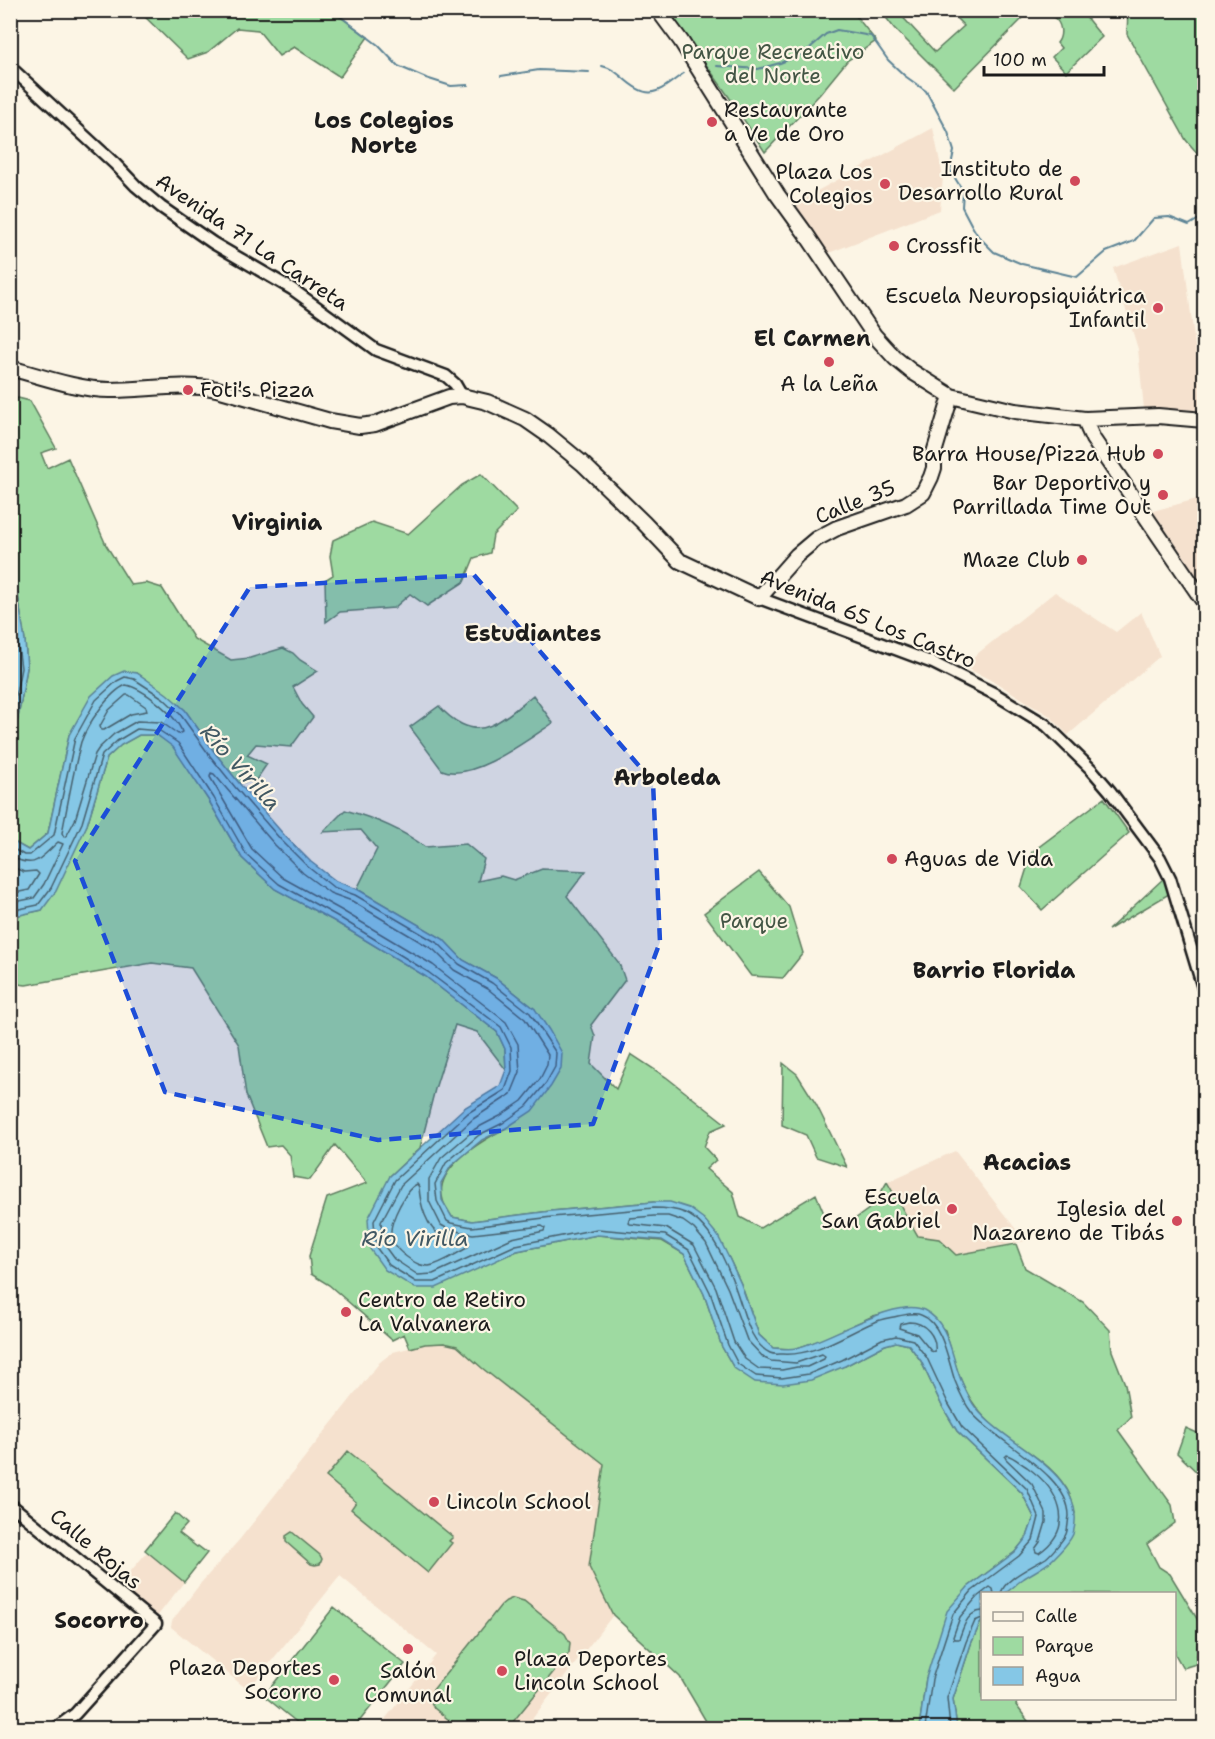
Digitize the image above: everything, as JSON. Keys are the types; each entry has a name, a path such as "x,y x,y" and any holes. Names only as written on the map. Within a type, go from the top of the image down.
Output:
{"main road":[{"path":"658,10 681,40 777,194 874,334 895,358 911,371 951,396 1015,411 1085,419 1158,416 1204,420"},
{"path":"10,368 93,389 163,386 217,389 330,421 360,426 375,424 449,396 462,396"},
{"name":"Avenida 65 Los Castro","path":"462,396 487,402 525,419 582,463 680,561 759,598"},
{"name":"Calle 35","path":"759,598 797,555 816,539 837,528 906,504 923,493 934,468 934,453 951,396"},
{"path":"1093,439 1099,427 1108,418"},
{"path":"1085,419 1093,439 1204,602"}],"street":[{"name":"Avenida 71 La Carreta","path":"10,68 161,207 213,243 292,289 376,350 446,376 455,384 462,396"},
{"name":"Avenida 65 Los Castro","path":"759,598 933,663 995,694 1046,725 1110,791 1160,858 1170,878 1204,991"},
{"name":"Calle Rojas","path":"10,1504 156,1624 75,1714 56,1728"}],"highlighted area":[{"path":"474,575 653,782 660,942 593,1124 378,1140 165,1092 75,861 250,587"}],"shaded area":[{"name":"Plaza Los Colegios","path":"933,128 943,177 940,210 826,254 795,203"},
{"name":"Escuela Neuropsiquiátrica Infantil","path":"1182,243 1203,410 1144,409 1138,349 1113,268"},
{"path":"1204,497 1204,586 1153,511"},
{"path":"1055,592 1116,632 1141,612 1160,656 1068,735 1050,716 995,682 962,666"},
{"name":"Escuela San Gabriel","path":"955,1151 1025,1241 956,1255 939,1239 918,1236 887,1182"},
{"name":"Lincoln School","path":"444,1343 457,1346 604,1464 589,1567 613,1615 525,1728 378,1728 436,1655 340,1576 248,1690 171,1627 172,1621 380,1362 393,1352 425,1344"},
{"path":"147,1552 184,1582 156,1618 118,1586"}],"green space":[{"path":"139,11 332,11 368,37 340,77 294,47 279,56 258,30 237,28 208,52 188,59"},
{"name":"Parque Recreativo del Norte","path":"668,11 852,11 876,41 847,61 820,94 765,152"},
{"path":"881,11 897,11 935,52 964,26 949,11 1018,11 1024,17 954,88 894,28"},
{"path":"1039,11 1081,11 1102,37 1066,72 1052,57 1061,48 1057,43 1060,26 1053,17"},
{"path":"1128,11 1204,11 1204,161 1186,140 1127,34"},
{"path":"18,398 30,401 56,448 41,453 47,468 68,458 106,545 131,585 146,583 162,588 194,639 231,660 250,658 283,648 318,671 293,687 302,704 313,717 291,747 256,744 247,755 267,764 256,780 239,783 185,710 137,673 69,735 48,833 28,850 10,838 11,756 27,668 10,544 10,402"},
{"path":"481,474 517,511 493,535 490,553 474,558 464,582 427,606 410,594 394,608 340,612 326,622 325,580 333,575 330,556 333,540 372,522 408,534 462,485"},
{"path":"533,695 553,723 499,757 468,770 454,772 442,770 410,727 439,706 462,724 482,728 500,720"},
{"path":"139,735 157,735 173,746 209,801 242,858 275,889 334,921 425,976 497,1032 505,1049 506,1070 477,1032 455,1025 420,1148 390,1176 482,1266 517,1251 597,1235 662,1241 684,1254 704,1294 722,1347 734,1368 845,1366 885,1345 896,1342 909,1345 921,1361 942,1406 957,1431 1022,1493 1034,1517 1027,1537 1015,1552 968,1587 926,1678 919,1728 710,1728 680,1677 613,1615 589,1567 604,1464 457,1346 444,1343 410,1348 404,1334 392,1340 329,1285 311,1274 309,1256 327,1198 367,1183 335,1145 310,1180 293,1177 290,1155 281,1145 267,1147 246,1095 239,1045 191,968 152,963 26,985 11,983 10,917 42,910 87,825 107,758 121,745"},
{"path":"1104,798 1129,833 1042,910 1021,887 1032,852"},
{"path":"345,810 387,825 425,847 466,844 484,859 478,881 501,876 514,880 542,869 586,871 567,896 619,963 625,980 591,1025 595,1036 591,1064 616,1089 631,1054 666,1077 726,1124 710,1131 704,1147 716,1160 706,1169 733,1192 740,1217 760,1228 816,1194 830,1228 845,1226 873,1206 887,1182 918,1236 939,1239 956,1255 1016,1244 1025,1268 1083,1302 1110,1330 1112,1351 1125,1384 1131,1417 1118,1430 1172,1505 1175,1523 1147,1544 1159,1567 1170,1574 1199,1622 1196,1664 1183,1668 1176,1656 1176,1592 1005,1592 1022,1579 1075,1513 1072,1499 1062,1481 1051,1469 999,1430 976,1407 961,1380 945,1330 908,1308 873,1316 821,1340 794,1349 773,1348 759,1335 729,1258 654,1202 472,1221 452,1217 443,1200 442,1188 445,1177 462,1156 506,1128 535,1009 496,978 463,960 443,939 357,889 377,849 361,830 323,832"},
{"name":"Parque","path":"759,872 789,907 803,953 783,978 751,976 704,913"},
{"path":"1164,878 1169,894 1108,930"},
{"path":"783,1063 797,1074 816,1104 847,1167 816,1157 806,1135 782,1125"},
{"path":"1186,1428 1204,1436 1204,1479 1177,1453"},
{"path":"348,1451 453,1537 449,1541 452,1543 428,1573 351,1509 356,1502 326,1477"},
{"path":"175,1513 187,1524 179,1533 207,1553 184,1582 145,1550"},
{"path":"292,1532 320,1555 322,1559 320,1564 311,1564 286,1542 286,1536"},
{"name":"Plaza Deportes Lincoln School","path":"513,1598 524,1601 565,1634 570,1643 569,1653 508,1728 459,1728 434,1708 430,1700 432,1691 501,1605"},
{"name":"Plaza Deportes Socorro","path":"334,1607 405,1664 354,1728 304,1728 264,1696"},
{"path":"981,1621 981,1700 1018,1700 1016,1705 1031,1725 1026,1728 957,1728 953,1699"}],"water":[{"path":"10,544 27,668 11,756"},
{"name":"Río Virilla","path":"124,671 137,673 167,694 185,710 239,783 311,862 336,881 357,889 443,939 463,960 496,978 535,1009 549,1030 562,1053 561,1069 532,1111 482,1140 451,1166 441,1183 442,1200 452,1217 472,1221 551,1211 670,1202 689,1208 704,1219 718,1236 741,1284 759,1335 773,1348 793,1349 809,1344 861,1321 897,1309 912,1307 924,1310 939,1323 948,1341 961,1380 974,1405 989,1422 1058,1477 1069,1494 1075,1512 1072,1537 1050,1562 1007,1592 981,1592 981,1621 953,1699 957,1728 919,1728 926,1678 947,1611 968,1587 1015,1552 1027,1537 1034,1517 1022,1493 957,1431 942,1406 921,1361 909,1345 896,1342 885,1345 845,1366 811,1380 783,1384 755,1382 734,1368 722,1347 704,1294 684,1254 662,1240 597,1235 517,1251 436,1288 415,1288 385,1270 370,1249 368,1219 390,1176 464,1108 500,1086 506,1070 505,1049 497,1032 425,976 334,921 275,889 242,858 209,801 173,747 157,735 139,735 121,745 107,758 87,825 56,891 42,910 11,917 11,838 12,841 28,850 48,833 69,735 91,696 113,676"}],"waterway":[{"path":"332,10 378,45 398,66 451,86 468,85"},
{"path":"717,66 758,69 780,63 803,54 826,34 837,30 871,36 888,60 926,91 948,132 954,151 950,170 963,191 962,207 978,236 994,252 1022,264 1077,277 1106,252 1134,241 1154,218 1169,217 1189,225 1199,219 1204,209"},
{"path":"602,66 613,70 633,86 647,92 660,90 684,73"},
{"path":"501,76 539,70 589,72"}],"place":[{"name":"Restaurante a Ve de Oro","path":"712,122"},
{"name":"Instituto de Desarrollo Rural","path":"1075,181"},
{"name":"Plaza Los Colegios","path":"885,184"},
{"name":"Crossfit","path":"894,246"},
{"name":"Escuela Neuropsiquiátrica Infantil","path":"1158,308"},
{"name":"A la Leña","path":"829,362"},
{"name":"Foti's Pizza","path":"188,390"},
{"name":"Barra House/Pizza Hub","path":"1158,454"},
{"name":"Bar Deportivo y Parrillada Time Out","path":"1163,495"},
{"name":"Maze Club","path":"1082,560"},
{"name":"Aguas de Vida","path":"892,859"},
{"name":"Escuela San Gabriel","path":"952,1209"},
{"name":"Iglesia del Nazareno de Tibás","path":"1177,1221"},
{"name":"Centro de Retiro La Valvanera","path":"346,1312"},
{"name":"Lincoln School","path":"434,1502"},
{"name":"Salón Comunal","path":"408,1649"},
{"name":"Plaza Deportes Lincoln School","path":"502,1671"},
{"name":"Plaza Deportes Socorro","path":"334,1680"}],"district":[{"name":"Los Colegios Norte","path":"384,132"},
{"name":"El Carmen","path":"812,338"},
{"name":"Virginia","path":"277,522"},
{"name":"Estudiantes","path":"533,633"},
{"name":"Arboleda","path":"667,777"},
{"name":"Barrio Florida","path":"994,970"},
{"name":"Acacias","path":"1027,1162"},
{"name":"Socorro","path":"99,1620"}]}
